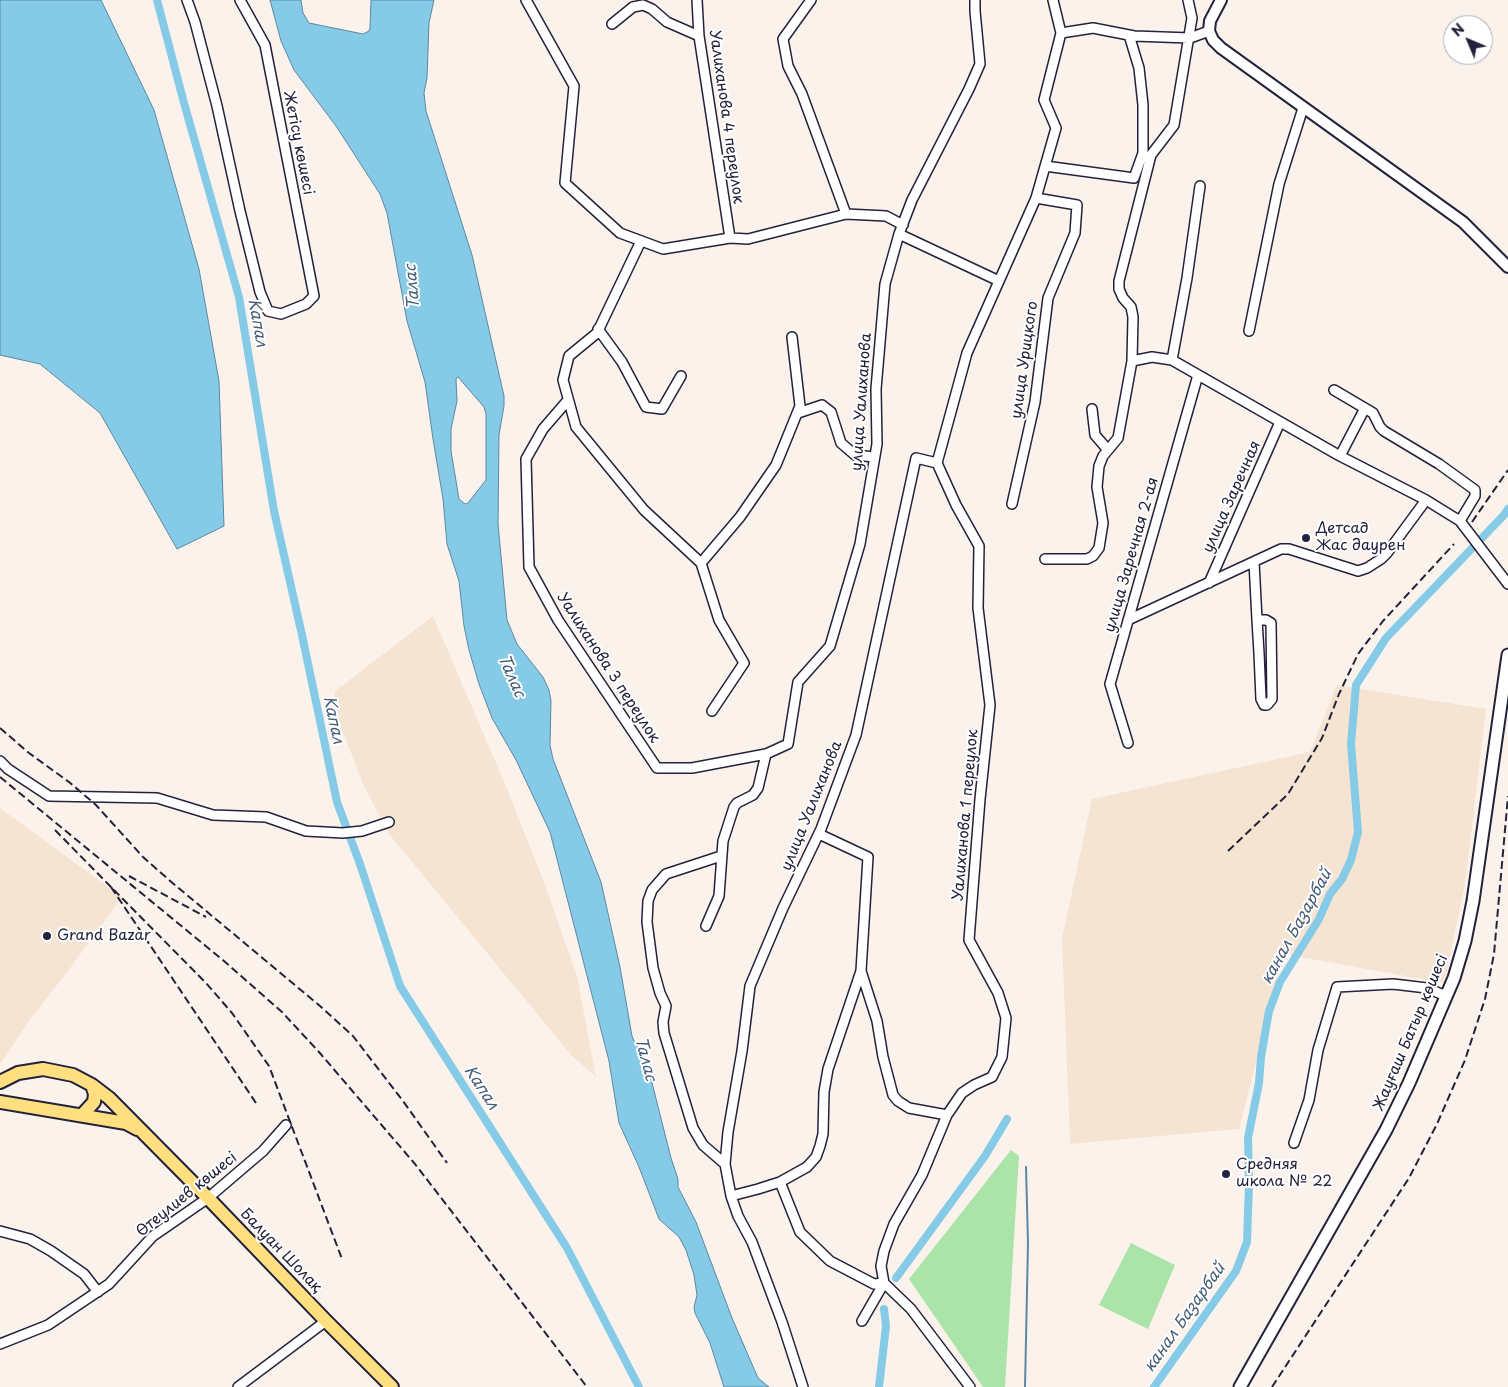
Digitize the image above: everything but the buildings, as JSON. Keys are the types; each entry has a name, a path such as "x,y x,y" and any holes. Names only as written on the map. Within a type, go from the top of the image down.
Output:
{"main road":[{"name":"Жауғаш Батыр көшесі","path":"1240,1387 1386,1130 1409,1083 1454,978 1465,941 1473,901 1508,655"},
{"path":"43,1069 73,1075 92,1085 109,1098 148,1137 126,1123 5,1103 6,1095 2,1081 18,1073 43,1069"},
{"path":"82,1115 94,1102 95,1094 92,1085"},
{"name":"Балуан Шолақ","path":"148,1137 392,1387"}],"street":[{"name":"Жетісу көшесі","path":"187,0 195,22 217,106 240,211 263,299 268,311 280,314 306,304 314,296 265,45 240,0"},
{"path":"526,0 574,86 565,183 620,233 663,249 730,238 748,239 846,214 886,216 903,225"},
{"name":"Уалиханова 4 переулок","path":"697,0 699,36 730,238"},
{"path":"812,0 784,39 786,57 788,66 802,94 846,214"},
{"name":"улица Уалиханова","path":"766,754 788,744 798,682 830,646 860,544 877,444 876,389 885,284 899,234 912,200 980,64 975,0"},
{"path":"937,463 967,353 1036,198 1056,128 1044,100 1061,34 1053,0"},
{"path":"1045,559 1087,559 1096,553 1099,548 1103,523 1097,487 1099,466 1103,456 1118,438 1132,361 1133,317 1131,307 1122,298 1119,280 1151,155 1174,125 1190,38 1192,18 1188,0"},
{"path":"1221,0 1210,21 1208,31 1221,48 1463,222 1508,267"},
{"path":"612,24 633,7 643,5 652,9 666,22 699,36"},
{"path":"1061,34 1093,28 1129,35 1190,38 1208,31"},
{"path":"1045,166 1134,178 1143,153 1143,105 1139,68 1129,35"},
{"path":"1249,332 1279,184 1303,108"},
{"path":"1172,360 1187,278 1200,186"},
{"name":"улица Урицкого","path":"1012,504 1035,402 1048,298 1075,233 1077,205 1036,198"},
{"path":"899,234 999,281"},
{"path":"642,241 597,333 569,356 563,380 576,427 644,510 701,562 719,620 744,663 712,711"},
{"path":"598,329 622,362 646,407 662,409 681,376"},
{"path":"701,562 740,517 776,465 798,413 800,406 792,337"},
{"path":"1132,361 1152,357 1172,360 1340,456 1426,500 1460,521 1508,584"},
{"name":"улица Заречная 2-ая","path":"1128,743 1110,684 1198,375"},
{"path":"1334,390 1373,413 1384,431 1439,464 1475,490 1475,496 1460,521"},
{"name":"Уалиханова 3 переулок","path":"568,400 543,429 526,460 529,567 558,620 658,768 692,768 766,754"},
{"path":"798,413 822,405 831,412 841,443 855,455 874,457"},
{"path":"1340,456 1366,408"},
{"path":"1092,409 1095,435 1108,450"},
{"name":"улица Заречная","path":"1209,583 1280,422"},
{"name":"улица Уалиханова","path":"803,1387 782,1322 752,1242 738,1216 731,1196 725,1164 728,1132 742,1051 750,986 783,908 819,834 856,735 916,458 937,463"},
{"name":"Уалиханова 1 переулок","path":"884,1283 881,1266 884,1251 894,1224 922,1175 947,1116 962,1093 992,1077 1002,1057 1006,1018 998,993 969,940 980,799 990,705 978,608 979,546 956,505 937,463"},
{"name":"улица Заречная","path":"1128,620 1275,551 1289,549 1358,571 1367,568 1387,553 1426,500"},
{"path":"1254,562 1261,699 1264,705 1268,705 1272,699 1271,624 1266,620 1257,620"},
{"path":"1259,653 1272,654"},
{"path":"706,926 718,896 720,856 734,807 753,795 758,788 766,754"},
{"path":"0,761 8,769 49,796 157,798 213,815 266,817 306,831 343,833 362,831 389,822"},
{"path":"731,1196 780,1182 808,1167 816,1157 823,1134 824,1092 828,1069 861,971 868,857 819,834"},
{"path":"720,856 666,874 652,890 648,901 647,922 653,968 666,1006 663,1022 664,1033 693,1128 703,1145 725,1164"},
{"path":"861,971 877,1021 883,1057 894,1095 898,1101 909,1108 947,1116"},
{"path":"1294,1143 1308,1100 1318,1050 1337,987 1393,984 1427,988 1446,996"},
{"name":"Өтеулиев көшесі","path":"0,1344 48,1325 109,1284 153,1236 208,1198 263,1152 286,1125"},
{"path":"780,1182 800,1232 810,1243 830,1261 874,1284 884,1283 911,1309 970,1387"},
{"path":"0,1231 30,1239 51,1251 84,1274 98,1292"},
{"path":"862,1321 884,1283"},
{"path":"238,1387 326,1321"}],"shaded area":[{"path":"433,616 508,791 545,885 577,976 596,1077 571,1055 389,834 363,784 334,709 335,691"},
{"path":"1337,685 1486,709 1465,885 1444,983 1284,954 1239,1129 1070,1144 1062,939 1092,799 1310,752"},
{"name":"Grand Bazar","path":"0,808 122,897 32,1017 0,1064"}],"green space":[{"path":"1011,1150 1019,1156 1005,1387 983,1387 909,1279"},
{"path":"1131,1243 1175,1265 1148,1329 1099,1305"}],"water":[{"path":"0,0 101,0 154,110 199,269 219,381 224,526 177,549 100,413 40,364 0,355"},
{"name":"Талас","path":"270,0 301,0 303,13 309,23 363,34 369,31 370,28 371,0 434,0 429,23 427,78 424,93 426,111 472,255 504,396 499,435 498,524 507,620 517,644 543,677 549,690 551,701 550,745 553,759 601,882 620,967 632,1036 646,1059 678,1179 678,1187 696,1222 732,1318 758,1378 769,1387 724,1387 710,1343 695,1313 694,1307 697,1295 694,1275 686,1250 679,1237 659,1219 639,1167 619,1123 609,1061 550,832 516,760 492,718 469,650 464,626 459,581 447,544 443,499 425,382 407,321 387,213 380,194 336,126 294,70 281,41","holes":["458,377 484,407 486,414 486,480 468,503 465,504 459,499 451,451 451,429 457,401 456,379"]}],"waterway":[{"name":"Капал","path":"157,0 239,297 274,511 337,802 360,864 400,986 567,1248 639,1387"},
{"name":"канал Базарбай","path":"1154,1387 1236,1271 1247,1242 1248,1138 1259,1083 1261,1057 1269,1011 1280,982 1319,919 1330,894 1342,879 1351,860 1358,832 1351,744 1356,685 1386,638 1508,509"},
{"path":"896,1278 985,1156 1007,1119"},
{"path":"1025,1387 1028,1243 1026,1167"},
{"path":"879,1387 886,1326 884,1309"}],"railway":[{"path":"1472,522 1508,470"},
{"path":"1228,851 1288,794 1322,738 1339,694 1358,654 1383,621 1454,544"},
{"path":"0,728 96,805 143,857 353,1036 403,1101 447,1163"},
{"path":"0,777 224,961 282,1012 319,1052 415,1164 587,1387"},
{"path":"1272,1387 1409,1178 1437,1124 1465,1060 1485,999 1494,954 1508,796"},
{"path":"55,830 111,887"},
{"path":"129,876 206,917"},
{"path":"256,1103 111,887 206,983 232,1013 269,1066 342,1259"}],"place":[{"name":"Детсад Жас даурен","path":"1306,538"},
{"name":"Grand Bazar","path":"47,936"},
{"name":"Средняя школа № 22","path":"1226,1174"}]}
